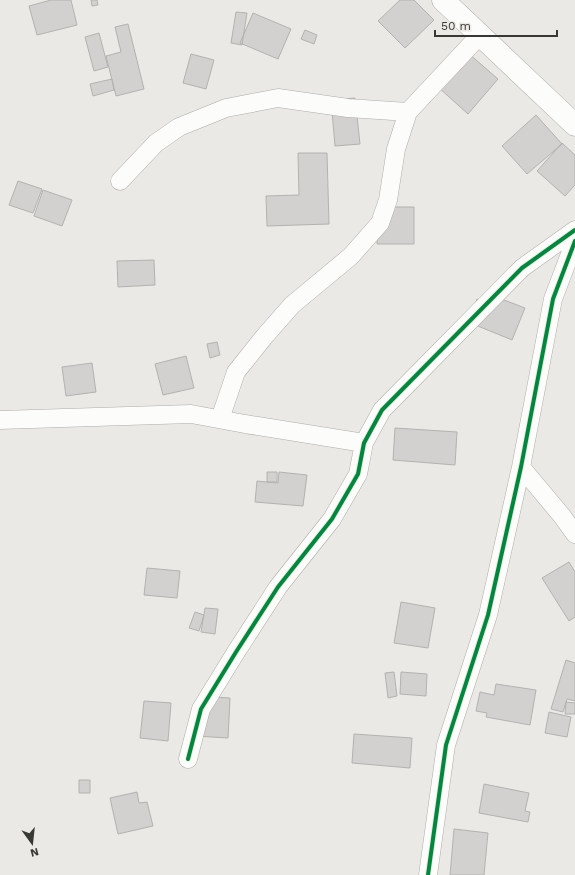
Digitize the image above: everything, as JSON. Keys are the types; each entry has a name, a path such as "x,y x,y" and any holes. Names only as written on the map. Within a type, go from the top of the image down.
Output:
{"street":[{"path":"443,0 575,124"},
{"path":"220,419 236,372 264,337 292,305 351,256 380,223 388,200 396,149 408,112 480,35"},
{"path":"120,181 156,143 179,127 226,108 278,98 348,108 408,112"},
{"path":"188,759 201,709 278,587 332,519 358,474 364,443 382,410 522,268 575,230"},
{"path":"428,875 446,746 488,615 521,467 553,299 575,240"},
{"path":"0,420 191,414 364,443"},
{"path":"521,467 575,534"}],"building":[{"path":"51,0 71,0 77,25 37,35 29,6"},
{"path":"91,0 97,0 98,5 92,6"},
{"path":"400,0 414,0 434,20 405,48 378,21"},
{"path":"236,12 247,13 242,45 231,43"},
{"path":"253,13 291,29 278,59 240,43"},
{"path":"128,24 144,89 116,96 106,56 121,52 115,27"},
{"path":"305,30 317,35 314,44 301,39"},
{"path":"99,33 108,67 94,71 85,37"},
{"path":"468,53 498,79 468,114 438,87"},
{"path":"191,54 214,60 206,89 183,83"},
{"path":"112,79 114,90 93,96 90,84"},
{"path":"355,98 360,144 335,146 331,100"},
{"path":"536,115 562,144 527,174 502,146"},
{"path":"562,143 575,155 575,185 565,196 537,171"},
{"path":"298,153 327,153 329,224 267,226 266,196 299,195"},
{"path":"18,181 42,189 33,213 9,205"},
{"path":"43,190 72,200 62,226 34,216"},
{"path":"377,207 414,207 414,244 377,244"},
{"path":"154,260 155,285 118,287 117,261"},
{"path":"491,295 525,308 512,340 468,322 477,299 487,304"},
{"path":"217,342 220,355 210,358 207,344"},
{"path":"186,356 194,388 163,395 155,364"},
{"path":"92,363 96,392 66,396 62,367"},
{"path":"395,428 457,432 455,465 393,460"},
{"path":"267,472 277,472 277,482 267,482"},
{"path":"279,472 307,475 303,506 255,502 257,481 278,483"},
{"path":"569,562 575,572 575,617 569,621 542,578"},
{"path":"147,568 180,571 177,598 144,595"},
{"path":"401,602 435,608 428,648 394,643"},
{"path":"205,608 218,609 215,634 201,632"},
{"path":"195,612 204,615 199,631 189,628"},
{"path":"566,660 575,663 575,701 567,699 563,712 551,709"},
{"path":"394,672 397,696 388,698 385,673"},
{"path":"401,672 427,674 426,696 400,694"},
{"path":"496,684 536,690 530,725 486,717 487,713 476,711 480,692 494,695"},
{"path":"199,696 230,698 228,738 195,736"},
{"path":"144,701 171,703 168,741 140,738"},
{"path":"566,702 575,703 575,714 565,714"},
{"path":"549,712 571,717 567,737 545,733"},
{"path":"354,734 412,738 410,768 352,763"},
{"path":"79,780 90,780 90,793 79,793"},
{"path":"484,784 529,793 525,811 530,812 528,822 479,813"},
{"path":"137,792 139,803 147,802 153,826 118,834 110,798"},
{"path":"454,829 488,833 484,875 450,875"}],"cycle path":[{"path":"188,759 201,709 278,587 332,519 358,474 364,443 382,410 522,268 575,230"},
{"path":"428,875 446,745 488,615 521,467 553,299 575,241"}]}
